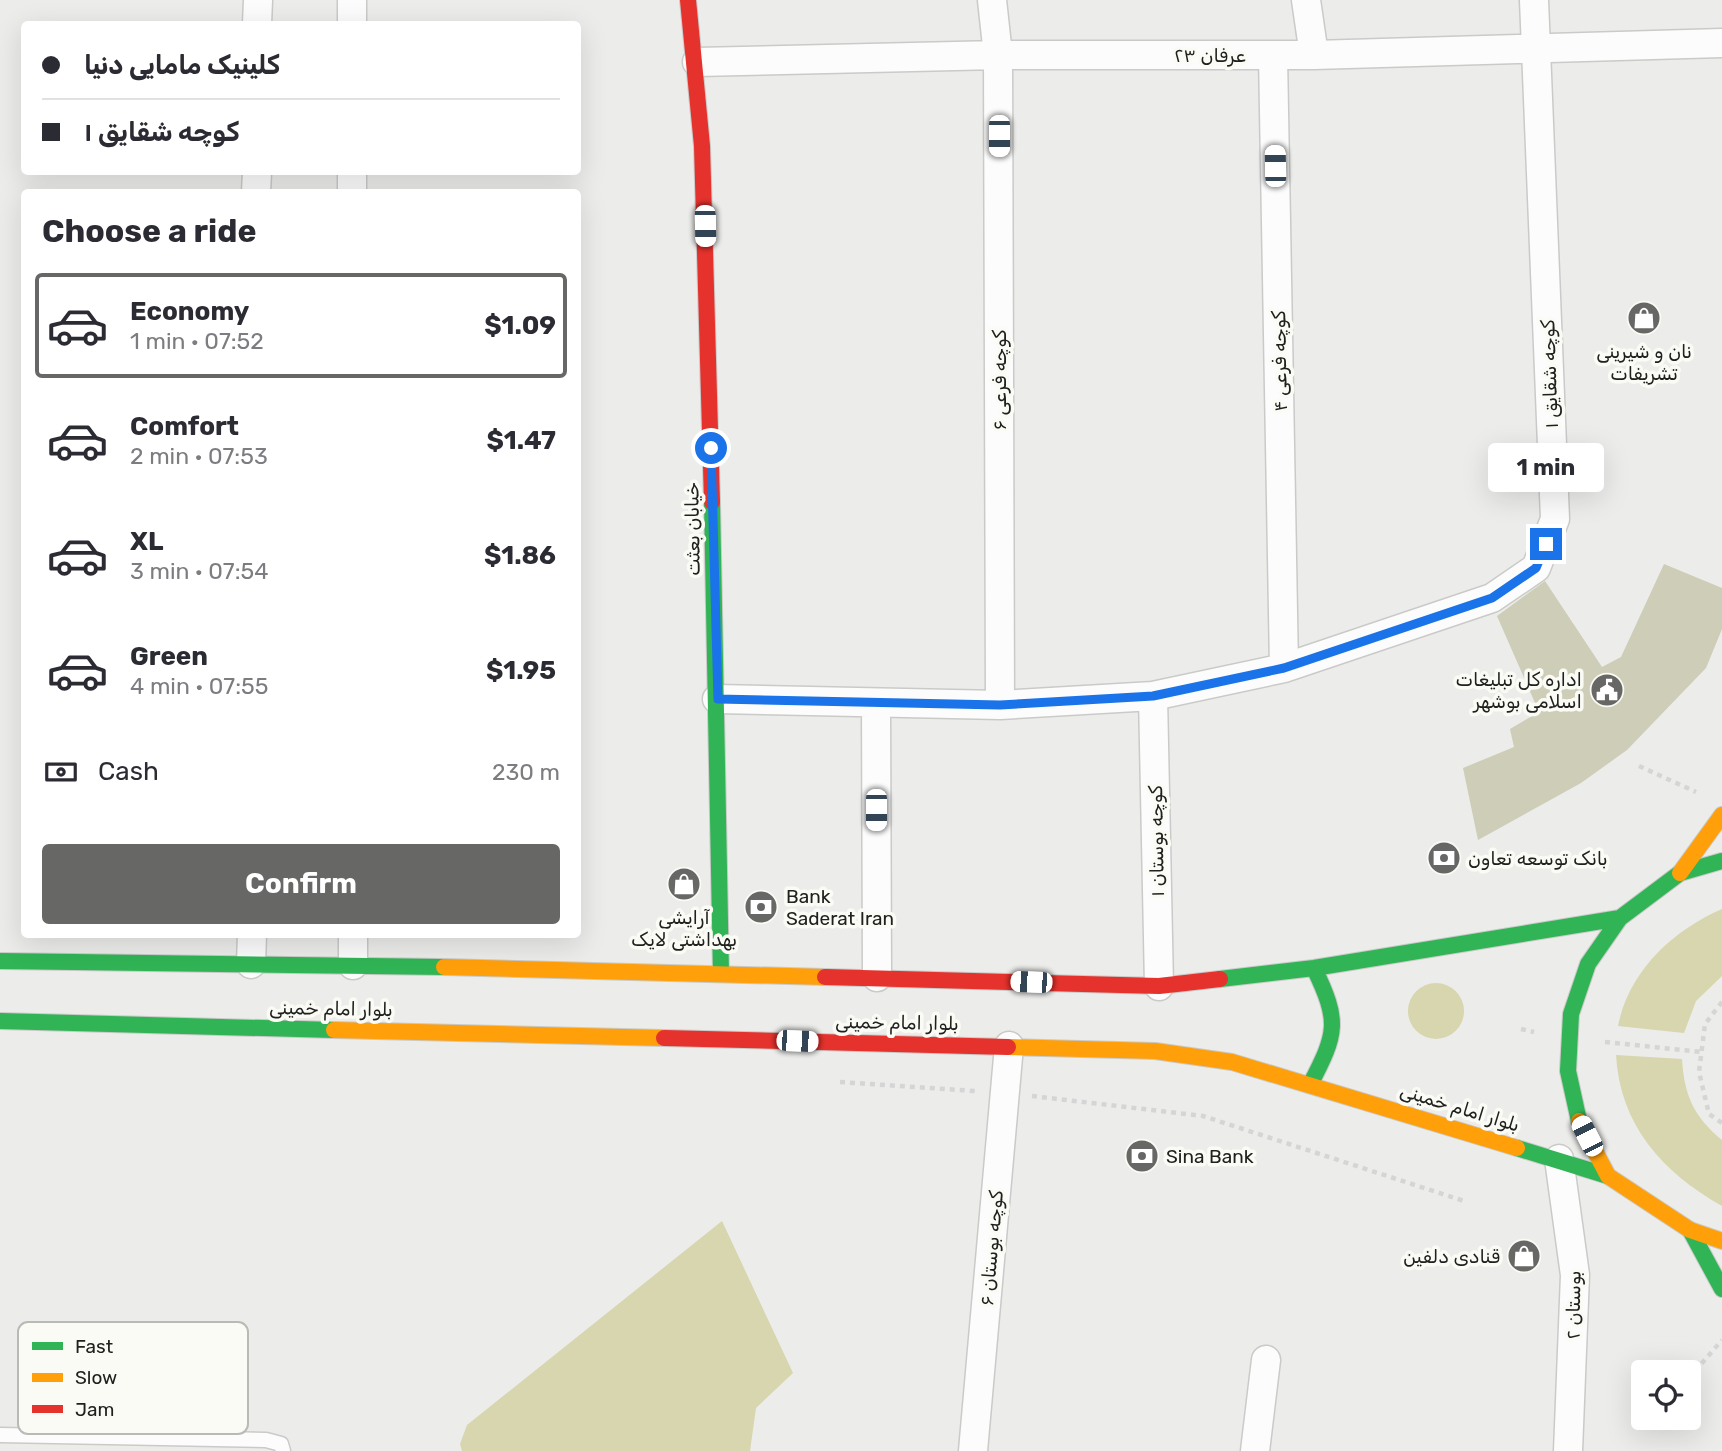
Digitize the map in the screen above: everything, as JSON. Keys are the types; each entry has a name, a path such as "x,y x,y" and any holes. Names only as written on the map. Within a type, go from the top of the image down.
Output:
{"street":[{"path":"257,21 258,0"},
{"path":"352,0 352,21"},
{"name":"خیابان بعثت","path":"688,0 697,62 705,198 718,699 721,974"},
{"name":"کوچه فرعی ۶","path":"992,0 998,55 1000,705"},
{"path":"1306,0 1314,55"},
{"name":"کوچه شقایق ۱","path":"718,699 1000,705 1153,696 1284,668 1492,598 1536,568 1555,519 1534,0"},
{"name":"عرفان ۲۳","path":"697,62 998,55 1314,55 1722,43"},
{"name":"کوچه فرعی ۴","path":"1273,55 1284,668"},
{"name":"کوچه بوستان ۱","path":"1153,696 1159,986"},
{"path":"876,703 877,976"},
{"path":"1608,1176 1577,1116 1568,1071 1571,1014 1588,964 1620,918 1680,873 1722,815"},
{"path":"1680,873 1722,861"},
{"path":"0,961 877,976 1159,986 1314,968 1620,918"},
{"path":"251,964 252,938"},
{"path":"353,938 353,965"},
{"path":"1310,1084 1333,1041 1332,1006 1314,968"},
{"name":"بلوار امام خمینی","path":"0,1021 1155,1051 1232,1062 1559,1159 1608,1176 1690,1230"},
{"name":"کوچه بوستان ۶","path":"973,1451 1009,1046"},
{"name":"بوستان ۲","path":"1559,1159 1575,1275 1569,1451"},
{"path":"1690,1230 1722,1241"},
{"path":"1690,1230 1722,1289"},
{"path":"1255,1451 1266,1360"}],"lane":[{"path":"0,1435 88,1443 266,1440 281,1444 283,1451"}],"path":[{"path":"1639,766 1698,793"},
{"path":"1722,1002 1705,1024 1699,1072 1709,1114 1722,1123"},
{"path":"1521,1029 1569,1038 1702,1052"},
{"path":"839,1082 1005,1093 1203,1116 1464,1201"},
{"path":"1701,1364 1722,1340"}],"green space":[{"path":"1722,909 1722,976 1696,1001 1684,1033 1618,1026 1632,988 1655,955 1686,929"},
{"path":"1431,983 1441,983 1456,991 1462,1000 1462,1022 1456,1031 1441,1039 1431,1039 1413,1027 1408,1016 1408,1006 1420,988"},
{"path":"1616,1055 1682,1059 1685,1084 1692,1104 1704,1123 1722,1140 1722,1206 1681,1178 1648,1144 1635,1125 1626,1103 1619,1080"},
{"path":"722,1221 793,1373 756,1408 750,1451 462,1451 460,1444 467,1425"}],"building":[{"name":"اداره کل تبلیغات اسلامی بوشهر","path":"1664,564 1722,588 1722,629 1706,668 1627,750 1581,783 1478,840 1463,768 1514,747 1510,729 1539,712 1497,616 1545,581 1602,667 1621,657"}],"traffic: fast":[{"path":"712,502 721,974"},
{"path":"1579,1121 1568,1071 1571,1014 1588,964 1620,918 1680,873 1722,861"},
{"path":"1220,979 1314,968 1620,918"},
{"path":"0,961 444,967"},
{"path":"1310,1085 1326,1052 1332,1027 1328,1002 1314,968"},
{"path":"0,1021 334,1030"},
{"path":"1517,1148 1608,1176"},
{"path":"1690,1230 1722,1289"}],"traffic: slow":[{"path":"1680,873 1722,815"},
{"path":"444,967 825,977"},
{"path":"334,1030 664,1038"},
{"path":"1008,1047 1155,1051 1232,1062 1517,1148"},
{"path":"1579,1121 1608,1176 1690,1230 1722,1241"}],"traffic: jam":[{"path":"688,0 702,146 712,502"},
{"path":"825,977 1159,986 1220,979"},
{"path":"664,1038 1008,1047"}],"place":[{"name":"نان و شیرینی تشریفات","path":"1644,318"},
{"name":"اداره کل تبلیغات اسلامی بوشهر","path":"1607,690"},
{"name":"بانک توسعه تعاون","path":"1444,858"},
{"name":"آرایشی بهداشتی لایک","path":"684,884"},
{"name":"Bank Saderat Iran","path":"761,907"},
{"name":"Sina Bank","path":"1142,1156"},
{"name":"قنادی دلفین","path":"1524,1256"}],"route":[{"path":"711,448 718,699 1000,705 1153,696 1284,668 1492,598 1536,568 1546,544"}]}
